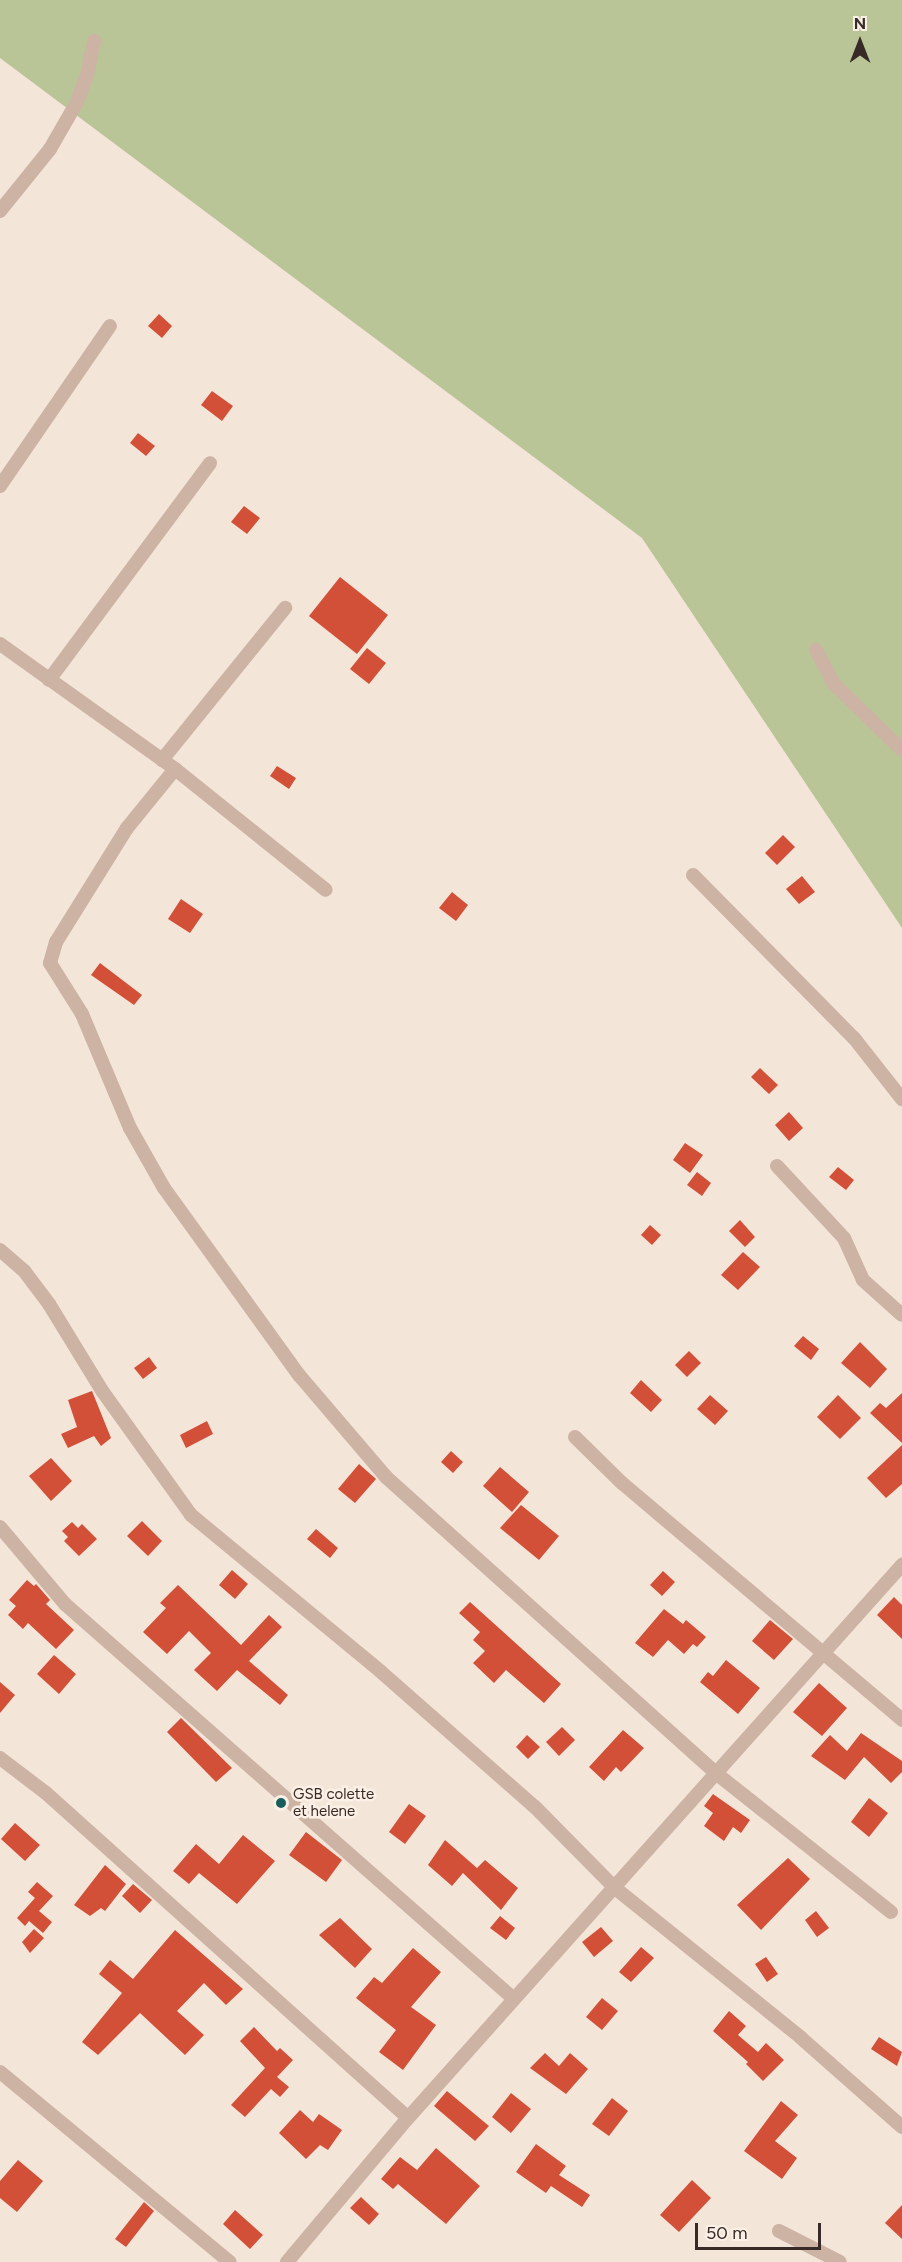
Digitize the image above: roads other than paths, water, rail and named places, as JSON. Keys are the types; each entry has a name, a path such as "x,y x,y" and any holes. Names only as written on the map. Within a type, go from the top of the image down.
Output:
{"street":[{"path":"0,211 50,149 77,102 94,41"},
{"path":"0,486 110,326"},
{"path":"50,680 210,463"},
{"path":"162,760 285,608"},
{"path":"0,645 175,769 326,890"},
{"path":"816,650 835,685 902,750"},
{"path":"175,769 128,828 51,953 54,974 82,1014 130,1128 164,1188 299,1375 386,1477 717,1774 891,1912"},
{"path":"693,875 854,1038 902,1099"},
{"path":"777,1166 844,1238 863,1280 902,1315"},
{"path":"0,1250 25,1272 49,1304 103,1392 191,1515 380,1671 535,1807 615,1888 800,2037 902,2127"},
{"path":"575,1437 622,1483 825,1652 902,1720"},
{"path":"0,1527 65,1604 514,1999"},
{"path":"287,2262 408,2118 902,1565"},
{"path":"0,1758 46,1793 408,2118"},
{"path":"0,2072 230,2262"},
{"path":"779,2231 840,2262"}],"place":[{"name":"GSB colette et helene","path":"281,1803"}]}
